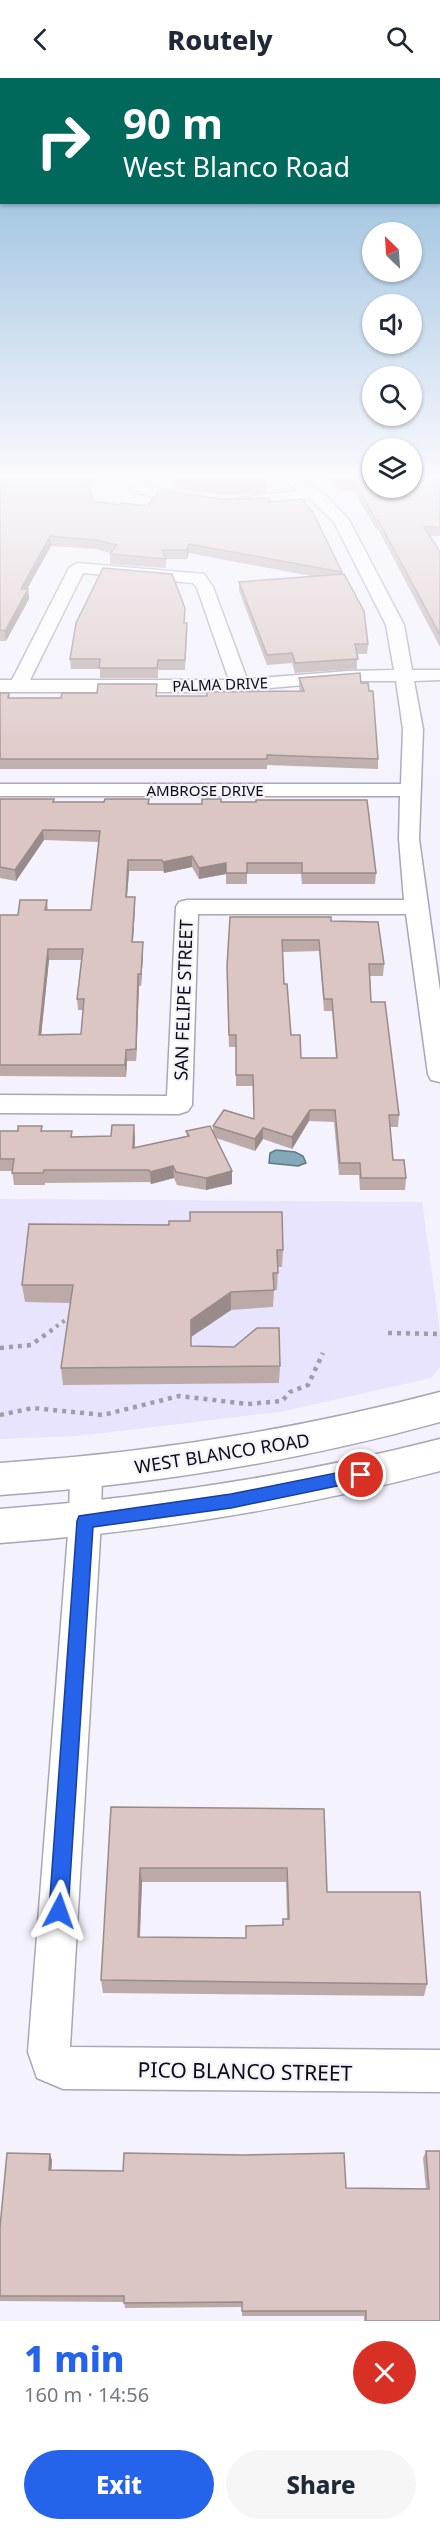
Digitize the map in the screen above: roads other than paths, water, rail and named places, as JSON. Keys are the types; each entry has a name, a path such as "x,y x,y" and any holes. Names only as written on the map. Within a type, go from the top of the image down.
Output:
{"main road":[{"name":"WEST BLANCO ROAD","path":"0,1479 86,1473 221,1455 352,1430 440,1407"},
{"path":"0,1526 85,1521 231,1501 361,1475 440,1455"}],"street":[{"path":"9,686 70,580"},
{"path":"199,580 206,587 240,685"},
{"path":"372,580 390,613 398,637 413,729 409,839 415,907 440,1074"},
{"name":"PALMA DRIVE","path":"9,686 240,685 331,677 440,675"},
{"name":"AMBROSE DRIVE","path":"0,790 409,790"},
{"name":"SAN FELIPE STREET","path":"0,1104 179,1105 187,908 415,907"},
{"path":"85,1521 86,1473"},
{"name":"PICO BLANCO STREET","path":"85,1521 49,2052 52,2063 63,2068 440,2071"}],"water":[{"path":"276,1150 295,1152 303,1156 306,1163 298,1166 269,1163 270,1153"}]}
